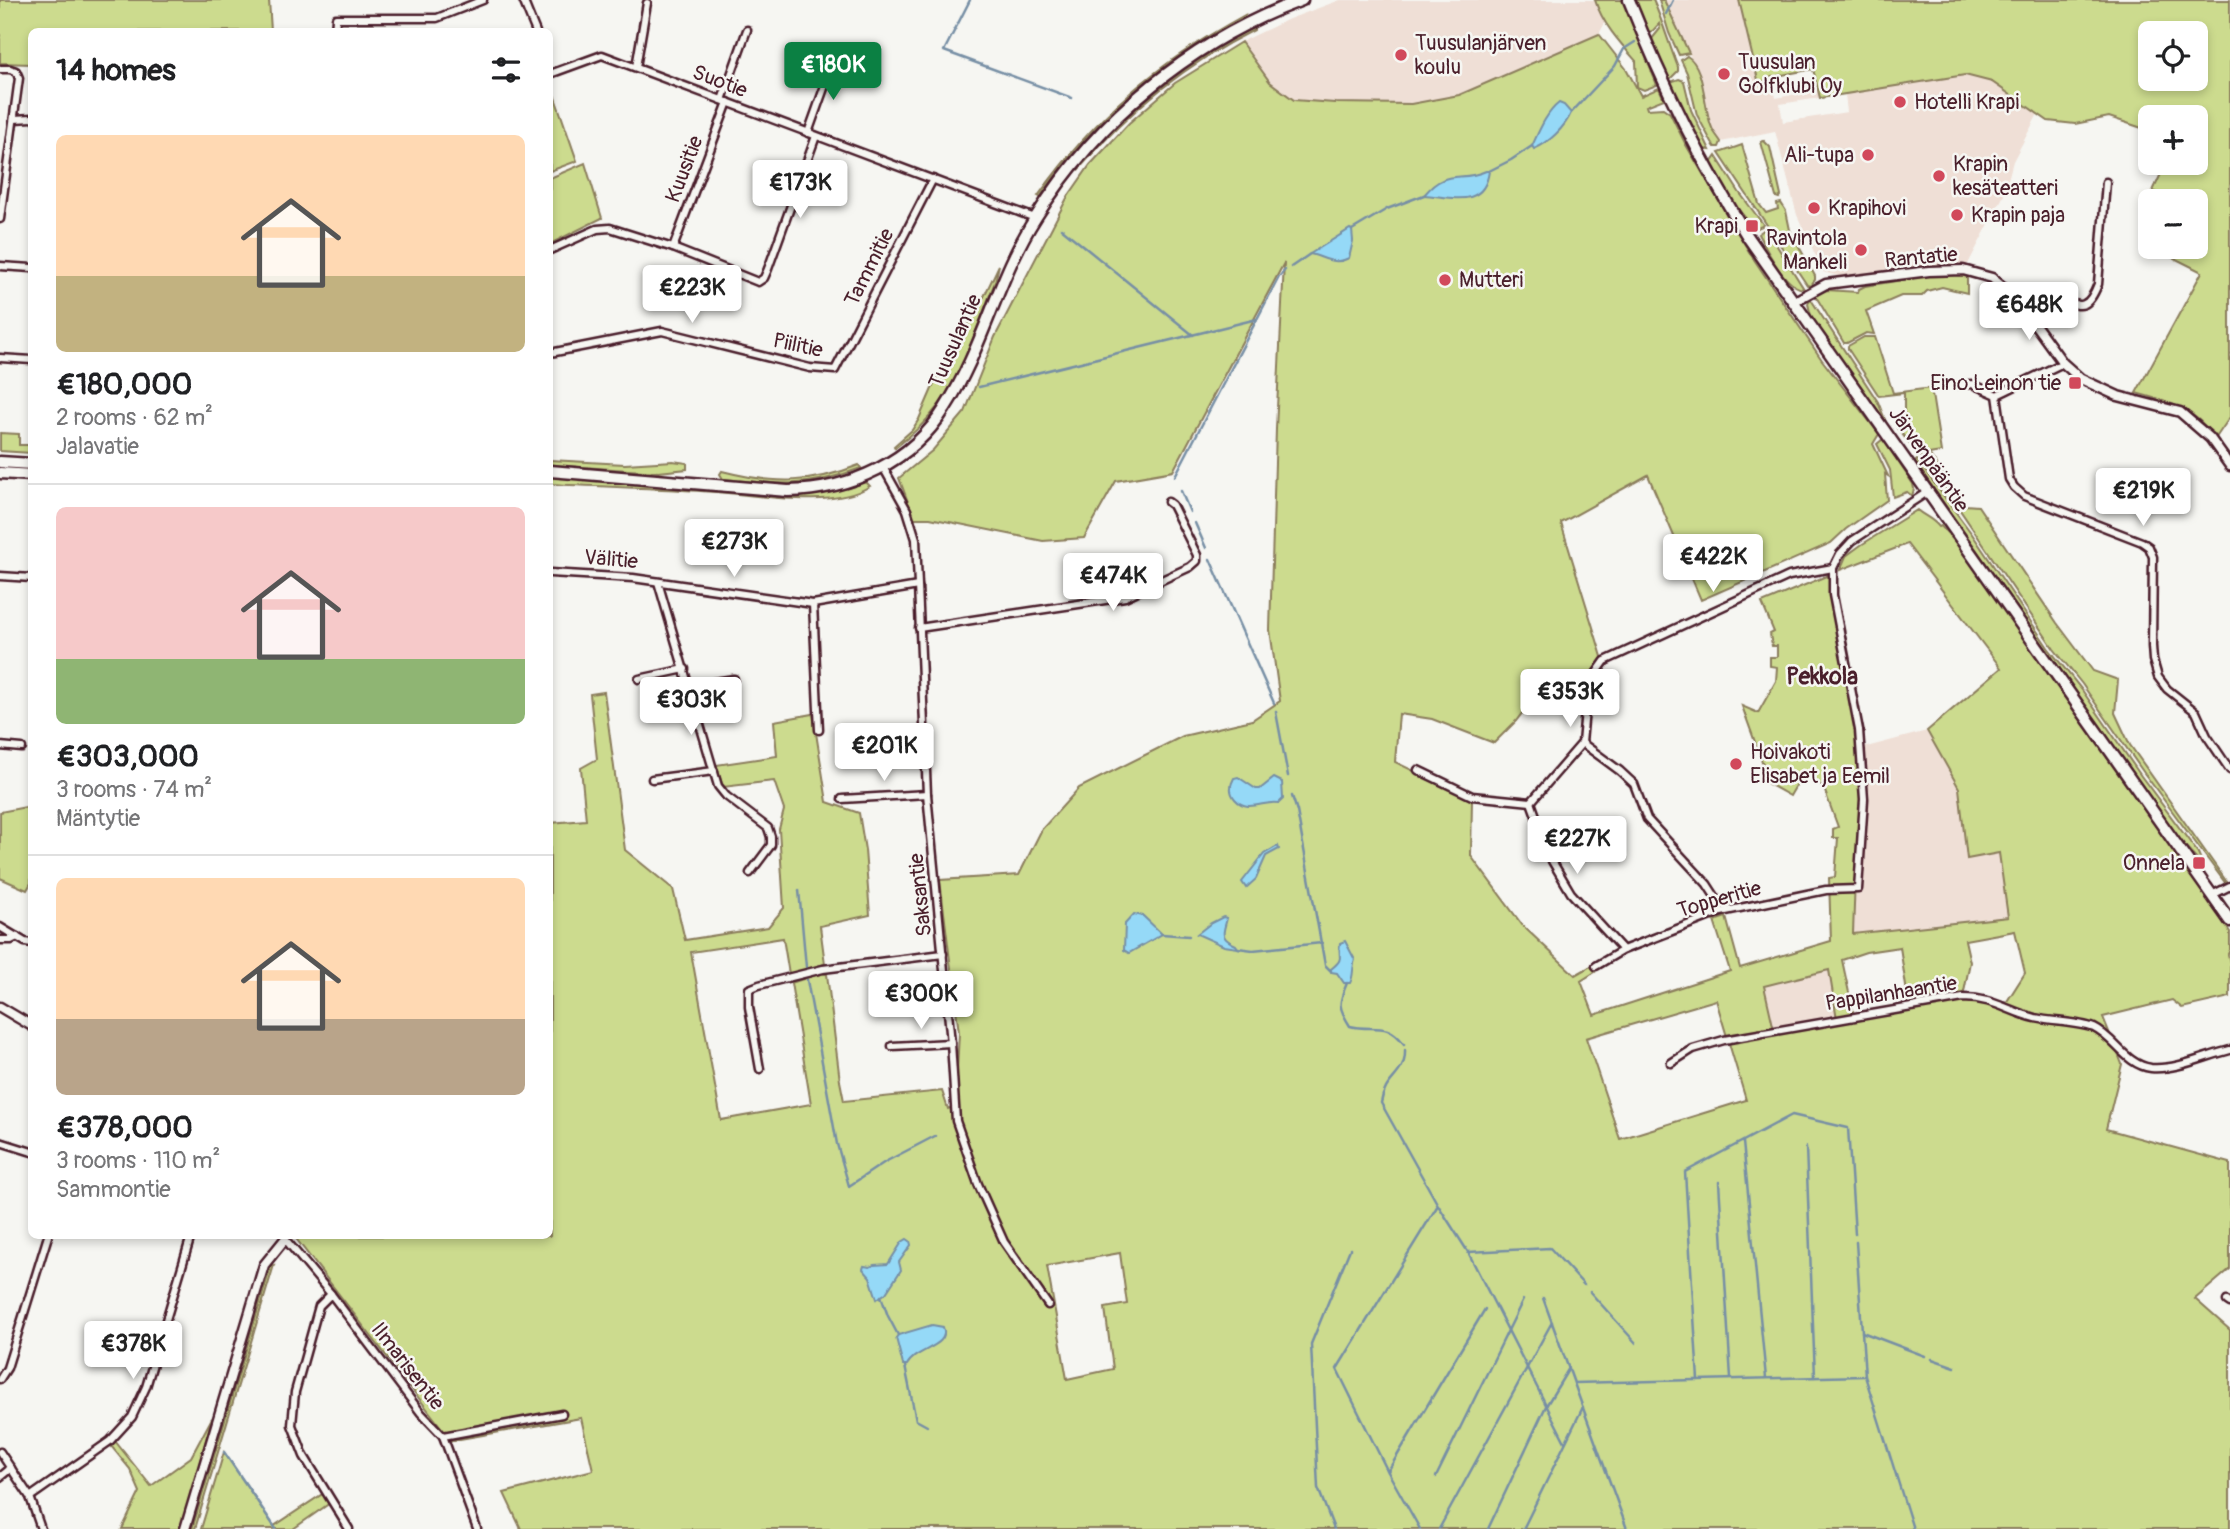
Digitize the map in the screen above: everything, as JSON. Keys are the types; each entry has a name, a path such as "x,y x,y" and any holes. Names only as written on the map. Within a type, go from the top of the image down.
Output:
{"main road":[{"name":"Järvenpääntie","path":"1629,0 1653,62 1701,159 1748,237 2230,921"},
{"name":"Tuusulantie","path":"553,471 807,491 838,485 883,467 918,440 947,406 1035,218 1082,152 1140,95 1173,69 1255,20 1300,1"},
{"path":"0,462 28,464"},
{"path":"0,473 28,475"}],"street":[{"path":"335,28 336,18 437,18 483,0"},
{"path":"523,0 534,28"},
{"path":"636,67 647,3"},
{"name":"Kuusitie","path":"673,248 747,30"},
{"name":"Suotie","path":"553,74 602,55 1035,218"},
{"path":"807,132 833,62"},
{"path":"0,69 16,71 19,78 0,219"},
{"path":"14,119 28,118"},
{"path":"553,249 597,229 610,228 673,248 758,282 764,278 768,269 816,136"},
{"name":"Tammitie","path":"835,370 933,179"},
{"path":"2025,310 2044,298 2051,297 2079,306 2086,304 2094,296 2098,285 2106,182"},
{"path":"0,266 28,268"},
{"name":"Rantatie","path":"1793,302 1826,285 1953,269 1980,273 1992,278 2015,297 2063,363 2081,379 2118,396 2180,412 2210,438 2230,466"},
{"name":"Piilitie","path":"553,352 662,331 810,368 835,370"},
{"path":"0,358 28,360"},
{"path":"1959,385 1972,384 1997,395 2063,363"},
{"path":"1997,395 2010,479 2014,487 2024,496 2150,547 2153,557 2153,660 2158,677 2167,689 2196,712 2207,736 2230,770"},
{"name":"Saksantie","path":"883,467 912,523 916,539 927,794 956,1121 978,1184 1004,1242 1048,1305"},
{"path":"1531,802 1582,743 1586,699 1593,678 1605,661 1789,576 1833,568 1840,554 1852,541 1929,491"},
{"path":"919,628 1125,597 1191,567 1197,561 1197,555 1168,502"},
{"name":"Topperitie","path":"1596,966 1623,950 1721,912 1826,890 1858,889 1864,799 1859,730 1833,595 1833,568"},
{"name":"Välitie","path":"553,573 658,582 813,604 918,586"},
{"path":"0,576 28,578"},
{"path":"658,582 718,786 726,796 768,828 771,837 771,845 750,873"},
{"path":"813,604 819,730"},
{"path":"639,679 685,669"},
{"path":"690,686 734,679"},
{"path":"1582,743 1634,784 1647,820 1707,884 1718,901 1721,912"},
{"path":"0,746 22,748"},
{"path":"1418,770 1472,796 1531,802"},
{"path":"652,779 714,771"},
{"path":"842,799 927,794"},
{"path":"1531,802 1552,861 1571,893 1623,950"},
{"path":"2212,895 2230,887"},
{"path":"0,927 28,942"},
{"path":"0,940 18,937"},
{"path":"760,1069 749,1007 749,989 824,969 943,954"},
{"name":"Pappilanhaantie","path":"1671,1063 1693,1049 1724,1040 1963,998 1988,1000 2021,1014 2092,1027 2136,1063 2150,1068 2169,1067 2230,1050"},
{"path":"0,1007 28,1024"},
{"path":"892,1046 951,1043"},
{"path":"0,1142 28,1151"},
{"path":"0,1379 7,1368 47,1239"},
{"path":"30,1497 110,1441 132,1417 146,1387 190,1239"},
{"path":"185,1529 264,1265 281,1239"},
{"name":"Ilmarisentie","path":"284,1239 331,1294 421,1413 443,1436 477,1529"},
{"path":"331,1294 319,1306 295,1392 292,1425 304,1456 349,1529"},
{"path":"443,1436 562,1414"},
{"path":"0,1452 30,1497 41,1529"},
{"path":"0,1477 11,1468"}],"shaded area":[{"name":"Tuusulanjärven koulu","path":"1340,0 1595,0 1606,21 1599,34 1459,95 1411,104 1294,100 1270,82 1241,42 1289,19"},
{"name":"Krapi","path":"1664,0 1739,0 1759,83 1772,77 1776,98 1817,90 1820,98 1780,104 1783,122 1847,112 1845,94 1965,75 1992,82 2038,114 2013,161 2004,195 1967,266 1938,265 1842,277 1823,272 1797,215 1775,131 1721,142 1711,127 1699,75"},
{"path":"1927,731 1959,788 1967,859 1999,852 2008,917 1853,934 1859,749"},
{"path":"1830,970 1837,1019 1774,1030 1764,986"}],"green space":[{"path":"0,0 269,0 271,28 28,28 28,64 0,63"},
{"path":"1595,0 1623,0 1657,85 1644,90 1637,87 1636,61 1607,25"},
{"path":"1634,0 1653,0 1678,67 1678,71 1669,80 1651,40 1660,29 1659,24 1649,35"},
{"path":"1659,0 1664,0 1689,53 1679,55"},
{"path":"1739,0 2230,0 2230,417 2215,439 2190,413 2171,403 2136,393 2202,272 2176,259 2208,259 2208,189 2154,189 2160,175 2208,175 2208,105 2138,105 2138,127 2109,117 2075,124 2048,121 1992,82 1965,75 1820,98 1813,69 1772,77 1759,84"},
{"path":"1245,15 1244,19 1184,55 1131,95 1084,142 1040,197 1038,196 1082,140 1130,93 1184,52"},
{"path":"1254,27 1254,30 1204,58 1158,91 1116,128 1078,170 1111,128 1156,87 1206,52"},
{"path":"1599,34 1627,70 1641,96 1659,88 1664,99 1646,106 1647,109 1663,108 1670,113 1751,255 1822,360 1879,434 1873,444 1888,476 1885,474 1887,500 1831,543 1701,600 1648,475 1561,523 1603,660 1585,693 1536,695 1494,743 1432,719 1399,714 1395,762 1472,799 1471,856 1523,926 1575,975 1591,966 1595,972 1581,981 1594,1015 1730,971 1714,921 1726,917 1740,968 1831,941 1829,878 1835,877 1838,838 1833,838 1833,829 1838,827 1823,786 1802,775 1790,796 1758,778 1764,767 1742,706 1758,713 1776,681 1777,667 1770,666 1770,657 1777,657 1777,646 1772,646 1770,634 1774,632 1762,603 1831,574 1831,595 1859,749 1862,799 1853,934 2008,917 1999,853 1967,859 1959,788 1927,731 2001,668 1907,544 1840,570 1846,556 1917,510 1941,526 1957,544 2230,932 2230,997 2182,1008 2172,1000 2103,1017 2122,1064 2106,1129 2230,1163 2230,1269 2195,1299 2230,1330 2230,1529 521,1529 504,1493 593,1470 581,1418 449,1441 296,1239 553,1239 553,823 586,820 581,768 597,759 590,694 604,692 625,850 673,889 685,940 768,927 784,908 779,829 784,810 774,781 723,787 716,765 777,756 774,721 813,714 827,802 859,813 870,915 820,926 825,964 789,974 783,938 691,952 721,1120 811,1104 791,983 821,973 827,974 844,1101 942,1091 948,1109 955,1106 959,1033 940,880 1019,875 1042,829 1079,788 1183,736 1252,720 1280,701 1270,630 1284,263 1173,471 1116,481 1084,538 1043,541 930,518 914,518 899,478 933,450 965,412 995,337 1067,198 1090,165 1129,123 1175,83 1241,42 1270,82 1294,100 1411,104 1459,95","holes":["2015,931 2025,973 2004,1006 1963,997 1970,962 1965,940","1900,947 1909,1006 1854,1016 1842,960 1866,952","1829,970 1837,1019 1774,1030 1764,986","1716,1000 1746,1100 1620,1139 1586,1038","1120,1253 1127,1304 1105,1308 1113,1369 1067,1379 1047,1266"]},
{"path":"1687,56 1698,69 1709,120 1721,142 1719,147 1712,143 1697,115 1687,73 1681,60"},
{"path":"1679,79 1684,81 1691,110 1710,150 1703,149 1670,82"},
{"path":"553,92 577,161 553,170"},
{"path":"1764,141 1770,147 1781,196 1779,198 1776,197 1761,142"},
{"path":"1742,145 1759,204 1766,213 1778,209 1777,204 1781,203 1786,211 1790,230 1815,276 1810,286 1719,153"},
{"path":"1716,156 1762,226 1755,229 1737,208 1711,163"},
{"path":"585,163 602,218 553,242 553,177"},
{"path":"1765,229 1804,289 1790,282 1777,267 1758,234"},
{"path":"999,265 970,346 947,393 923,423 895,448 919,419 938,375 980,305"},
{"path":"1939,274 1967,275 1967,293 1942,287 1927,291 1922,296 1901,296 1866,311 1874,334 1866,333 1847,343 1844,343 1815,295 1826,290 1858,292 1865,286"},
{"path":"1810,298 1878,402 1886,422 1811,316 1808,304"},
{"path":"1864,337 1875,337 1893,393 1931,388 1941,452 1929,454 1965,505 1978,506 2093,671 2118,680 2115,713 2130,745 2229,885 2054,649 1941,482 1897,428 1904,416 1904,393 1879,396 1848,349 1848,346"},
{"path":"0,433 19,434 19,445 28,445 28,453 0,451"},
{"path":"1883,439 1913,484 1912,496 1907,492 1893,497 1890,470 1877,444"},
{"path":"553,460 625,464 673,461 687,463 687,469 659,472 553,465"},
{"path":"1917,460 2201,860 2182,843 1915,462"},
{"path":"859,465 861,468 810,482 762,483 723,479 720,474 722,471 775,480 807,479"},
{"path":"553,476 787,496 825,493 866,482 870,486 855,493 816,499 553,484"},
{"path":"28,807 27,890 0,878 0,812"},
{"path":"274,1265 195,1529 192,1529 271,1266"},
{"path":"212,1418 181,1529 122,1529 140,1492 130,1469 111,1446 115,1441 151,1486 191,1457"},
{"path":"224,1452 274,1526 324,1493 330,1503 293,1529 201,1529"}],"water":[{"path":"1559,103 1571,113 1551,139 1534,149 1532,146 1543,123"},
{"path":"1489,171 1486,183 1474,196 1456,198 1424,195 1432,186 1447,178"},
{"path":"1350,229 1353,241 1349,258 1334,261 1310,254"},
{"path":"1238,777 1256,789 1274,778 1282,782 1283,799 1279,803 1245,806 1233,796 1231,788 1234,778"},
{"path":"1278,846 1279,849 1266,856 1256,879 1246,888 1242,882 1264,854"},
{"path":"1134,914 1143,916 1162,934 1129,953 1124,950 1125,924"},
{"path":"1223,917 1227,918 1224,937 1238,948 1224,946 1197,934"},
{"path":"1345,941 1355,960 1350,983 1344,983 1337,973 1331,972 1340,959 1340,943"},
{"path":"907,1239 911,1245 899,1262 901,1270 886,1293 877,1299 864,1266 888,1264 902,1242"},
{"path":"932,1325 943,1327 942,1339 911,1359 907,1365 903,1365 896,1338 898,1335"}],"waterway":[{"path":"970,0 944,51 1072,98"},
{"path":"1666,14 1673,0"},
{"path":"1571,113 1615,66 1624,49 1635,42"},
{"path":"1489,171 1532,146"},
{"path":"1352,230 1387,209 1424,195"},
{"path":"1061,228 1193,335"},
{"path":"1291,267 1310,254"},
{"path":"1175,476 1285,270"},
{"path":"979,387 1257,319"},
{"path":"1181,491 1190,512"},
{"path":"1195,523 1206,548"},
{"path":"1210,559 1274,703"},
{"path":"1276,712 1288,776"},
{"path":"1292,796 1325,965 1331,971"},
{"path":"799,890 806,967"},
{"path":"1162,934 1189,936"},
{"path":"1238,948 1253,950 1322,943"},
{"path":"807,980 837,1144 849,1186 885,1162 935,1136"},
{"path":"1347,983 1341,1005 1350,1026 1386,1029 1404,1044"},
{"path":"1405,1050 1402,1066 1383,1094 1381,1103 1438,1205 1468,1252 1565,1442"},
{"path":"1698,1380 1685,1172 1792,1115 1848,1128 1855,1234"},
{"path":"1743,1142 1766,1378"},
{"path":"1806,1147 1815,1377"},
{"path":"1719,1182 1731,1378"},
{"path":"1420,1529 1388,1472 1337,1369 1438,1205"},
{"path":"1856,1242 1865,1376 1913,1529"},
{"path":"1468,1252 1550,1248 1584,1285"},
{"path":"1334,1529 1318,1488 1311,1344 1350,1249"},
{"path":"1590,1292 1636,1343"},
{"path":"881,1296 898,1335"},
{"path":"1543,1298 1627,1529"},
{"path":"1436,1477 1523,1300"},
{"path":"1388,1471 1485,1309"},
{"path":"1439,1529 1552,1322"},
{"path":"1862,1332 1925,1356"},
{"path":"1932,1359 1955,1367"},
{"path":"905,1366 916,1420 927,1426"},
{"path":"1488,1529 1546,1406 1569,1368"},
{"path":"1574,1383 1865,1376"},
{"path":"1523,1529 1583,1407"},
{"path":"224,1452 276,1529"}],"place":[{"name":"Tuusulanjärven koulu","path":"1401,55"},
{"name":"Tuusulan Golfklubi Oy","path":"1724,74"},
{"name":"Hotelli Krapi","path":"1900,102"},
{"name":"Ali-tupa","path":"1868,155"},
{"name":"Krapin kesäteatteri","path":"1939,176"},
{"name":"Krapihovi","path":"1814,208"},
{"name":"Krapin paja","path":"1957,215"},
{"name":"Krapi","path":"1752,226"},
{"name":"Ravintola Mankeli","path":"1861,250"},
{"name":"Mutteri","path":"1445,280"},
{"name":"Eino Leinon tie","path":"2075,383"},
{"name":"Hoivakoti Elisabet ja Eemil","path":"1736,764"},
{"name":"Onnela","path":"2199,863"}],"district":[{"name":"Pekkola","path":"1822,676"}]}
